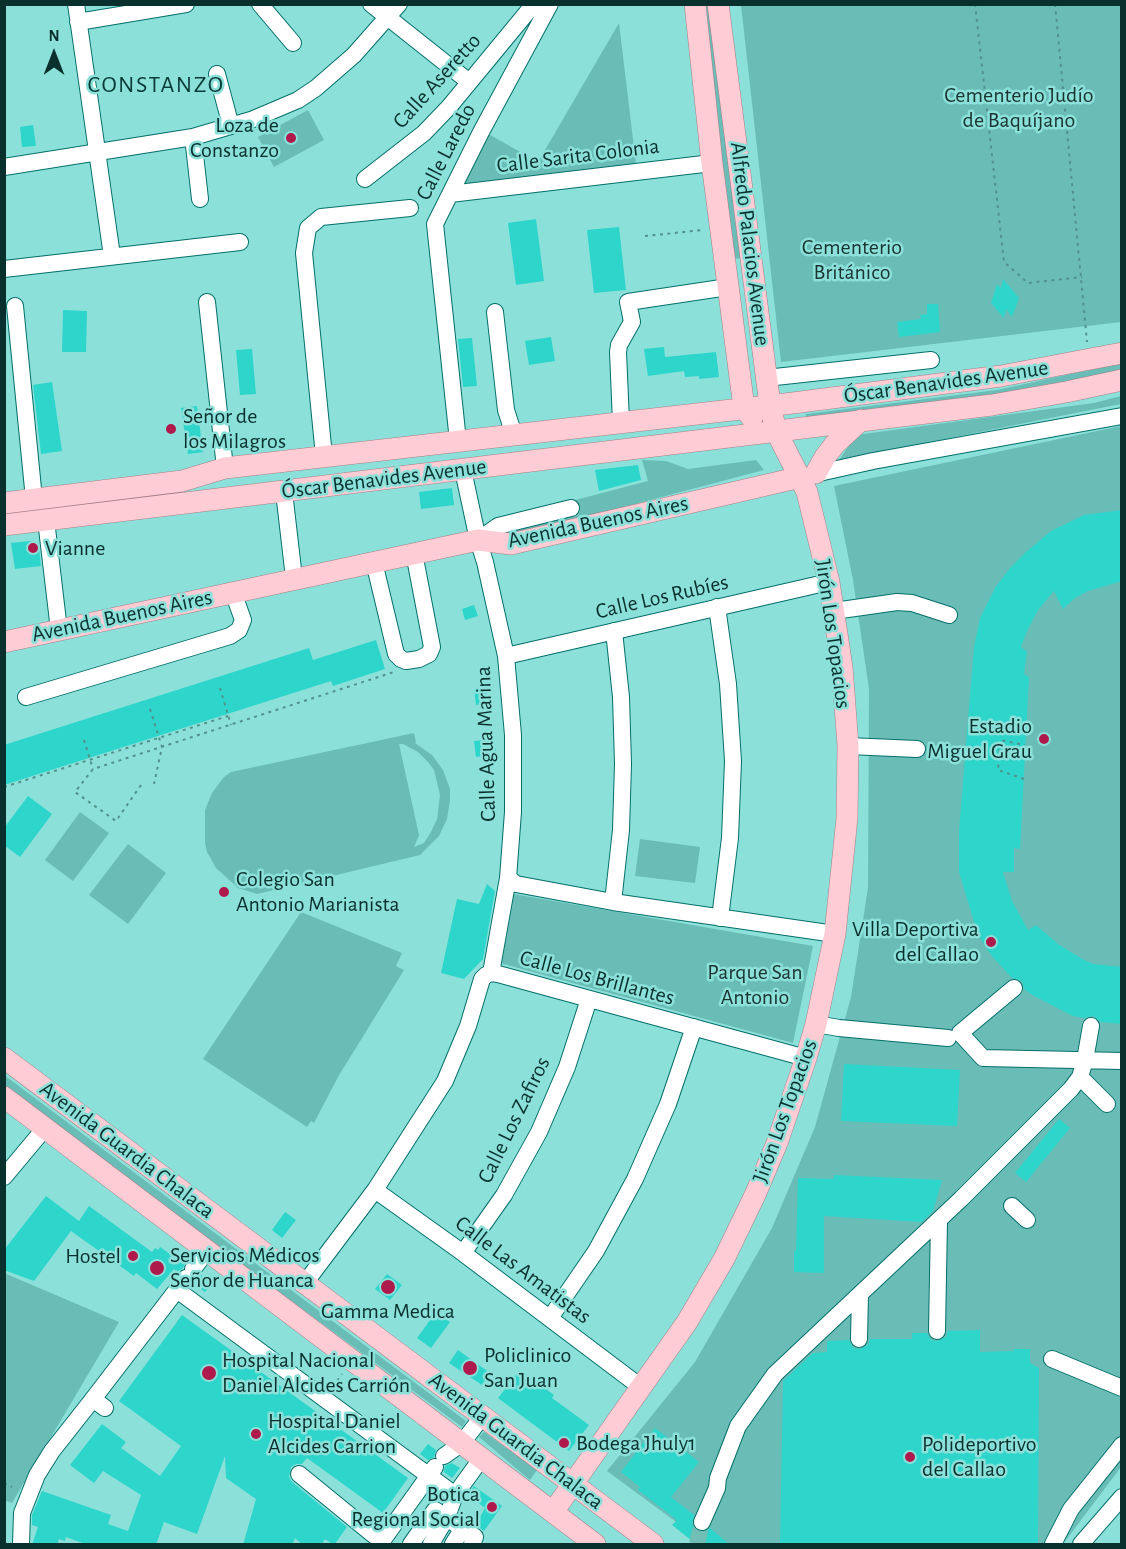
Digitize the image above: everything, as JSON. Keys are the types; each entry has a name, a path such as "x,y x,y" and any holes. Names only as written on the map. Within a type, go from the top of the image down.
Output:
{"main road":[{"name":"Alfredo Palacios Avenue","path":"695,4 712,163 744,408"},
{"name":"Alfredo Palacios Avenue","path":"718,4 770,405 769,431 808,475"},
{"path":"728,282 754,274"},
{"name":"Óscar Benavides Avenue","path":"4,502 182,481 225,468 1001,376 1122,353"},
{"name":"Óscar Benavides Avenue","path":"4,525 992,405 1122,380"},
{"path":"744,408 769,431"},
{"path":"808,475 835,444 861,420"},
{"path":"284,492 328,456 336,485"},
{"name":"Avenida Buenos Aires","path":"4,642 478,540 512,544 808,475"},
{"name":"Jirón Los Topacios","path":"553,1512 687,1322 724,1259 777,1143 816,1024 835,934 847,818 848,746 842,667 834,611 807,492 808,475"},
{"name":"Avenida Guardia Chalaca","path":"4,1058 653,1545"},
{"name":"Avenida Guardia Chalaca","path":"4,1097 595,1545"}],"street":[{"path":"76,4 112,256"},
{"path":"78,22 186,4"},
{"path":"260,4 293,43"},
{"path":"371,4 468,81"},
{"path":"4,167 193,137 251,120 298,100 316,88 350,59 399,4"},
{"name":"Calle Aseretto","path":"366,179 424,133 449,107 468,81 534,4"},
{"name":"Calle Laredo","path":"458,441 434,228 481,132 550,4"},
{"path":"218,74 231,126"},
{"path":"193,137 200,198"},
{"name":"Calle Sarita Colonia","path":"450,194 712,163"},
{"path":"328,456 304,252 308,228 321,217 410,208"},
{"path":"4,269 240,242"},
{"path":"621,422 618,352 619,345 632,322 628,302 728,282"},
{"path":"207,302 225,468"},
{"path":"15,306 34,499"},
{"path":"495,312 506,410 514,435"},
{"path":"766,378 931,360"},
{"name":"Avenida Buenos Aires","path":"808,475 1122,416"},
{"name":"Calle Agua Marina","path":"464,470 506,656 513,735 513,812 508,878 486,976"},
{"path":"284,492 294,578"},
{"path":"478,540 498,526 571,508"},
{"path":"46,520 59,630"},
{"path":"374,562 396,654 406,661 419,659 429,654 432,647 414,553"},
{"name":"Calle Los Rubíes","path":"506,656 829,582"},
{"path":"26,697 230,636 239,630 243,620 233,592"},
{"path":"834,611 897,602 912,603 949,615"},
{"path":"717,607 728,684 733,761 730,838 720,918"},
{"path":"613,902 621,830 623,764 621,697 614,631"},
{"path":"848,746 917,749"},
{"path":"508,878 516,884 613,902 835,934"},
{"path":"305,1283 375,1190 445,1081 486,976"},
{"name":"Calle Los Brillantes","path":"486,976 589,999 806,1058"},
{"path":"1014,988 960,1033 983,1058 1122,1061"},
{"name":"Calle Los Zafiros","path":"464,1253 504,1195 539,1132 567,1067 589,999"},
{"path":"816,1024 948,1038"},
{"path":"702,1522 717,1488 718,1478 738,1426 775,1374 939,1220 1045,1116 1080,1077 1091,1026"},
{"path":"550,1318 596,1251 636,1179 668,1104 694,1027"},
{"path":"1080,1077 1107,1104"},
{"path":"4,1177 45,1128"},
{"name":"Calle Las Amatistas","path":"375,1190 464,1253 642,1388"},
{"path":"1012,1206 1027,1220"},
{"path":"937,1331 939,1220"},
{"path":"21,1545 22,1513 52,1451 99,1403 207,1251"},
{"path":"185,1279 436,1466 455,1495"},
{"path":"859,1339 860,1294"},
{"path":"1052,1359 1122,1388"},
{"path":"299,1474 381,1543 436,1466 461,1444 483,1416"},
{"path":"1053,1545 1071,1509 1122,1445"},
{"path":"431,1545 447,1517 455,1495 481,1459"},
{"path":"1081,1545 1122,1497"},
{"path":"411,1545 433,1510 475,1537 472,1545"},
{"path":"453,1545 464,1528"}],"path":[{"path":"975,4 1004,262 1028,283 1082,277"},
{"path":"1055,4 1088,360"},
{"path":"525,177 528,160"},
{"path":"645,236 720,228"},
{"path":"141,785 116,821 75,792 93,770 396,672"},
{"path":"220,688 231,725"},
{"path":"150,709 162,747 154,784"},
{"path":"4,787 228,716"},
{"path":"84,740 93,770"},
{"path":"1024,779 998,770 1000,740 1025,745"},
{"path":"4,1483 12,1486"},
{"path":"508,1545 516,1545"}],"green space":[{"path":"703,5 714,5 746,258 732,259"},
{"path":"741,5 1121,5 1121,322 781,362"},
{"path":"619,23 636,164 464,186 461,182 485,132 538,162"},
{"name":"Loza de Constanzo","path":"308,110 324,140 274,167 258,137"},
{"path":"1121,363 1121,371 1005,395 806,420 806,414 997,390"},
{"path":"1121,396 1121,404 839,460 856,435 1094,403"},
{"name":"Villa Deportiva del Callao","path":"1121,426 1121,1467 1063,1544 706,1544 607,1471 695,1362 772,1228 815,1127 851,997 868,888 869,689 853,580 834,486"},
{"path":"642,460 666,461 688,469 756,460 764,470 522,534 493,531 491,522 648,481"},
{"path":"414,733 415,743 432,755 443,770 450,789 447,819 439,836 420,855 257,894 238,888 216,868 205,843 205,810 212,793 224,777 231,772","holes":["399,744 418,752 434,770 440,795 437,819 431,832 424,843 414,847 419,835"]},
{"path":"80,812 109,833 73,881 45,860"},
{"path":"640,839 700,847 695,883 635,876"},
{"path":"128,844 166,873 128,924 89,895"},
{"name":"Parque San Antonio","path":"508,893 813,946 793,1043 496,962"},
{"path":"301,912 402,953 396,966 404,970 338,1077 314,1123 311,1121 307,1127 203,1059"},
{"path":"4,1075 466,1421 462,1427 55,1126 5,1086"},
{"path":"4,1273 119,1322 12,1503 4,1500"},
{"path":"484,1432 537,1470 530,1480 479,1437"}],"building":[{"path":"33,125 36,146 22,147 20,127"},
{"path":"536,219 544,281 516,285 508,223"},
{"path":"619,227 626,290 594,293 587,230"},
{"path":"1003,279 1019,298 1012,317 1006,309 1004,318 991,303 997,284 1001,288"},
{"path":"927,304 938,304 940,332 899,337 897,322 921,319 920,315 927,314"},
{"path":"63,310 87,311 86,352 62,352"},
{"path":"551,337 555,361 529,365 525,341"},
{"path":"472,338 477,386 463,387 458,339"},
{"path":"664,347 665,357 716,352 719,377 699,379 699,376 685,377 684,371 648,376 644,349"},
{"path":"252,349 256,394 240,395 236,350"},
{"path":"52,382 62,451 41,454 33,385"},
{"path":"197,406 203,452 188,454 181,408"},
{"path":"638,465 641,480 599,491 595,470"},
{"path":"452,488 454,505 421,509 419,492"},
{"path":"1122,510 1122,581 1088,591 1075,598 1063,609 1054,591 1038,610 1021,647 1027,652 1024,674 1029,677 1020,849 1014,848 1014,872 1003,872 1012,901 1028,930 1036,925 1058,944 1093,964 1122,967 1122,1024 1101,1022 1093,1016 1084,1018 1073,1016 1034,996 1024,989 1022,981 1012,978 991,955 978,935 959,872 959,831 974,647 980,618 995,588 1010,568 1051,531 1084,515"},
{"path":"30,541 39,548 41,566 15,569 11,543"},
{"path":"474,605 478,616 465,620 462,609"},
{"path":"376,640 385,669 333,686 331,681 4,785 4,745 309,648 313,660"},
{"path":"486,688 487,703 476,705 474,689"},
{"path":"494,739 496,754 476,757 474,741"},
{"path":"28,796 52,814 20,857 4,845 4,828"},
{"path":"487,884 495,891 483,959 464,979 441,973 457,899 479,904"},
{"path":"844,1064 960,1070 957,1126 841,1121"},
{"path":"1059,1119 1070,1128 1026,1182 1015,1173"},
{"path":"834,1175 942,1180 933,1211 922,1222 824,1216 824,1273 794,1272 798,1178 834,1179"},
{"path":"46,1196 79,1221 89,1206 152,1252 155,1248 158,1250 160,1247 181,1260 185,1263 183,1268 177,1272 174,1269 157,1289 136,1273 134,1276 71,1231 34,1281 4,1270 4,1250"},
{"path":"285,1212 296,1220 282,1238 272,1230"},
{"name":"Gamma Medica","path":"387,1274 402,1285 390,1300 375,1289"},
{"path":"201,1275 212,1283 205,1292 194,1284"},
{"path":"436,1312 450,1322 431,1348 417,1338"},
{"name":"Hospital Daniel Alcides Carrion","path":"182,1315 408,1478 383,1513 307,1458 302,1464 291,1467 289,1477 292,1482 347,1527 334,1545 325,1539 321,1545 303,1545 295,1538 292,1545 243,1545 256,1499 226,1478 225,1456 197,1534 164,1522 156,1545 88,1545 66,1537 65,1541 59,1539 57,1545 32,1545 38,1527 32,1525 32,1515 42,1491 111,1515 108,1524 128,1531 141,1495 103,1471 94,1483 70,1465 102,1424 126,1442 121,1448 160,1476 181,1446 119,1401"},
{"name":"Polideportivo del Callao","path":"980,1330 980,1352 1030,1349 1030,1363 1039,1368 1038,1545 780,1545 783,1381 813,1353 827,1352 827,1341 849,1340 853,1348 859,1349 868,1345 870,1339 912,1339 912,1333 927,1333 931,1340 937,1341 946,1337 948,1331"},
{"name":"Policlinico San Juan","path":"458,1350 490,1373 482,1385 449,1363"},
{"path":"520,1370 554,1395 552,1398 589,1425 569,1451 498,1398"},
{"path":"655,1428 699,1462 671,1497 694,1515 692,1524 697,1531 704,1532 710,1528 730,1545 697,1545 672,1525 677,1520 638,1490 640,1487 621,1472"},
{"path":"428,1444 436,1450 434,1457 428,1460 420,1454"},
{"path":"452,1463 460,1468 452,1478 444,1472 445,1466"},
{"name":"Botica Regional Social","path":"474,1486 502,1506 484,1531 480,1528 479,1519 485,1508 468,1495"}],"tunnel":[{"path":"697,1544 702,1522"}],"place":[{"name":"Loza de Constanzo","path":"291,138"},
{"name":"Señor de los Milagros","path":"171,429"},
{"name":"Vianne","path":"33,548"},
{"name":"Estadio Miguel Grau","path":"1044,739"},
{"name":"Colegio San Antonio Marianista","path":"224,892"},
{"name":"Villa Deportiva del Callao","path":"991,942"},
{"name":"Hostel","path":"133,1256"},
{"name":"Servicios Médicos Señor de Huanca","path":"157,1268"},
{"name":"Gamma Medica","path":"388,1287"},
{"name":"Policlinico San Juan","path":"470,1368"},
{"name":"Hospital Nacional Daniel Alcides Carrión","path":"209,1373"},
{"name":"Hospital Daniel Alcides Carrion","path":"256,1434"},
{"name":"Bodega Jhuly1","path":"564,1443"},
{"name":"Polideportivo del Callao","path":"910,1457"},
{"name":"Botica Regional Social","path":"492,1507"}],"district":[{"name":"CONSTANZO","path":"156,85"}],"park label":[{"name":"Cementerio Judío de Baquíjano","path":"1019,108"},
{"name":"Cementerio Británico","path":"852,260"}]}
